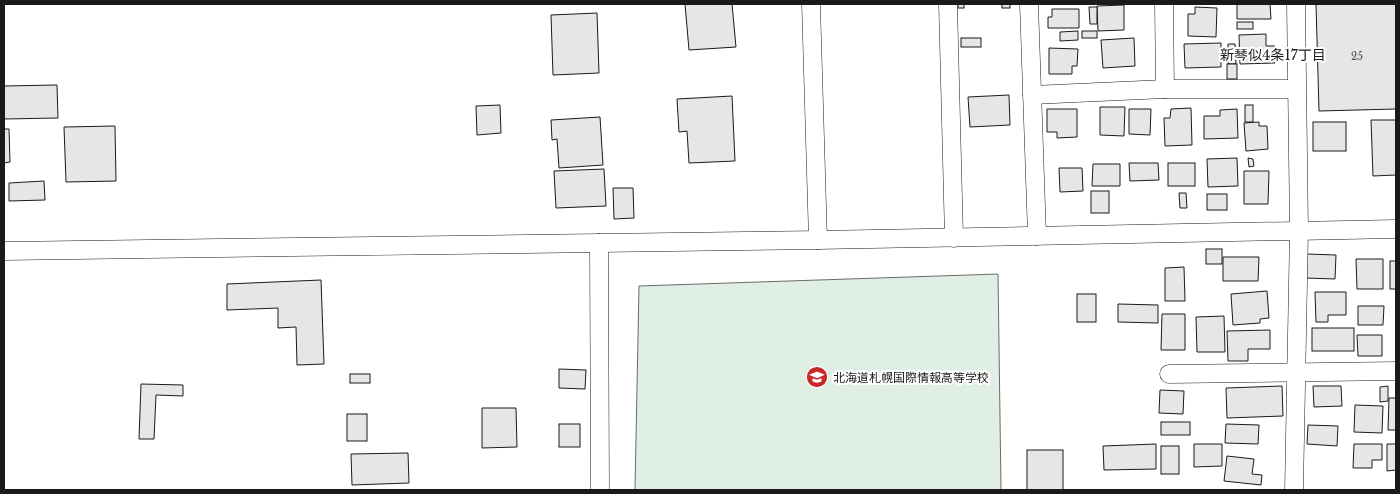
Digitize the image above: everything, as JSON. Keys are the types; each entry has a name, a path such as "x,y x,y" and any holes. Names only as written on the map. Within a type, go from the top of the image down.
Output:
{"street":[{"path":"812,4 818,240"},
{"path":"948,4 954,238"},
{"path":"1029,4 1037,236"},
{"path":"1164,4 1165,90"},
{"path":"1294,490 1299,230 1296,4"},
{"path":"1032,95 1165,90 1296,89"},
{"path":"4,251 954,238 1396,229"},
{"path":"599,243 600,490"},
{"path":"1169,374 1396,371"}],"green space":[{"name":"北海道札幌国際情報高等学校","path":"998,274 1001,490 635,490 639,286"}],"building":[{"path":"685,4 732,4 736,47 689,50"},
{"path":"958,4 964,4 964,8 958,8"},
{"path":"1002,4 1010,4 1010,8 1002,8"},
{"path":"1237,4 1270,4 1271,19 1237,19"},
{"path":"1316,4 1396,4 1396,109 1319,111"},
{"path":"1124,5 1124,30 1098,31 1097,6"},
{"path":"1089,7 1097,7 1097,24 1090,24"},
{"path":"1195,7 1217,8 1216,37 1188,36 1188,14 1195,14"},
{"path":"1052,9 1079,9 1079,28 1048,28 1048,17 1052,17"},
{"path":"597,13 599,73 553,75 551,15"},
{"path":"1237,22 1253,22 1253,29 1237,29"},
{"path":"1078,31 1078,40 1060,41 1060,32"},
{"path":"1082,31 1097,31 1097,38 1082,38"},
{"path":"1266,34 1266,46 1275,46 1275,63 1240,64 1239,35"},
{"path":"961,38 981,38 981,47 961,47"},
{"path":"1134,38 1135,66 1103,68 1101,40"},
{"path":"1221,43 1221,67 1185,68 1184,44"},
{"path":"1228,44 1235,44 1236,64 1228,64"},
{"path":"1049,48 1078,49 1077,66 1072,66 1072,74 1049,74"},
{"path":"1227,64 1237,64 1237,79 1227,79"},
{"path":"57,85 58,118 4,119 4,86"},
{"path":"1009,95 1010,125 970,127 968,97"},
{"path":"732,96 735,161 689,163 687,131 679,132 677,99"},
{"path":"500,105 501,133 477,135 476,106"},
{"path":"1245,105 1253,105 1253,122 1245,122"},
{"path":"1100,107 1125,107 1124,136 1100,135"},
{"path":"1191,108 1192,145 1165,146 1164,118 1170,118 1171,109"},
{"path":"1047,109 1077,109 1077,137 1057,138 1057,132 1047,132"},
{"path":"1129,109 1151,109 1150,135 1129,134"},
{"path":"1237,109 1238,138 1204,139 1204,116 1220,116 1220,110"},
{"path":"600,117 603,165 559,168 557,139 552,140 551,120"},
{"path":"1371,120 1396,120 1396,175 1373,176"},
{"path":"1259,122 1259,126 1267,126 1268,149 1246,151 1244,123"},
{"path":"1313,122 1346,122 1346,151 1313,151"},
{"path":"115,126 116,181 66,182 64,127"},
{"path":"4,129 9,129 10,162 4,163"},
{"path":"1237,158 1238,186 1208,187 1207,159"},
{"path":"1248,158 1253,159 1254,166 1249,167"},
{"path":"1129,163 1158,163 1159,180 1130,181"},
{"path":"1168,163 1195,163 1195,186 1168,186"},
{"path":"1093,164 1120,164 1120,186 1092,186"},
{"path":"1059,168 1082,168 1083,191 1060,192"},
{"path":"604,169 606,206 556,208 554,171"},
{"path":"1244,171 1269,171 1268,204 1244,204"},
{"path":"44,181 45,200 9,201 9,183"},
{"path":"613,188 633,188 634,218 614,219"},
{"path":"1091,191 1109,191 1109,213 1091,213"},
{"path":"1179,193 1186,193 1187,208 1180,208"},
{"path":"1207,194 1227,194 1227,210 1207,210"},
{"path":"1206,249 1222,249 1222,264 1206,264"},
{"path":"1307,254 1336,255 1335,279 1306,278"},
{"path":"1223,257 1259,257 1258,281 1223,281"},
{"path":"1356,259 1383,259 1383,289 1357,289"},
{"path":"1390,261 1396,261 1396,289 1390,289"},
{"path":"1184,267 1185,301 1165,301 1165,268"},
{"path":"321,280 324,364 297,365 296,327 278,328 278,308 227,310 227,284"},
{"path":"1267,291 1269,318 1260,319 1260,323 1233,325 1231,294"},
{"path":"1315,292 1346,292 1346,315 1328,315 1328,322 1316,322"},
{"path":"1077,294 1096,294 1096,322 1077,322"},
{"path":"1118,304 1158,305 1158,323 1118,322"},
{"path":"1358,306 1384,306 1383,325 1358,325"},
{"path":"1162,314 1185,314 1185,350 1161,350"},
{"path":"1224,316 1225,352 1197,352 1196,317"},
{"path":"1312,328 1354,328 1354,351 1312,351"},
{"path":"1270,330 1270,349 1248,349 1248,361 1228,361 1227,331"},
{"path":"1357,335 1382,335 1382,356 1358,356"},
{"path":"559,369 586,370 585,389 559,388"},
{"path":"350,374 370,374 370,383 350,383"},
{"path":"141,384 183,385 183,396 156,395 154,439 139,439"},
{"path":"1282,386 1283,416 1227,418 1226,388"},
{"path":"1313,386 1341,386 1342,406 1314,407"},
{"path":"1388,386 1388,401 1380,402 1380,387"},
{"path":"1160,390 1184,391 1183,414 1159,413"},
{"path":"1389,398 1396,398 1396,430 1388,430"},
{"path":"1355,405 1383,406 1382,433 1354,432"},
{"path":"482,408 516,408 517,447 482,448"},
{"path":"347,414 367,414 367,441 347,441"},
{"path":"1161,422 1190,422 1190,435 1161,435"},
{"path":"559,424 580,424 580,447 559,447"},
{"path":"1226,424 1259,425 1258,444 1225,443"},
{"path":"1308,425 1338,426 1337,446 1307,444"},
{"path":"1156,444 1156,469 1104,470 1103,446"},
{"path":"1194,444 1222,444 1222,466 1194,467"},
{"path":"1354,444 1382,444 1382,460 1372,460 1372,468 1353,468"},
{"path":"1387,444 1396,444 1396,470 1387,471"},
{"path":"1161,446 1179,446 1179,474 1161,474"},
{"path":"1027,450 1063,450 1063,490 1027,490"},
{"path":"408,453 409,483 352,485 351,454"},
{"path":"1227,456 1254,459 1252,474 1262,475 1261,485 1224,481"}],"place":[{"name":"北海道札幌国際情報高等学校","path":"817,377"}],"district":[{"name":"新琴似4条17丁目","path":"1273,55"}]}
